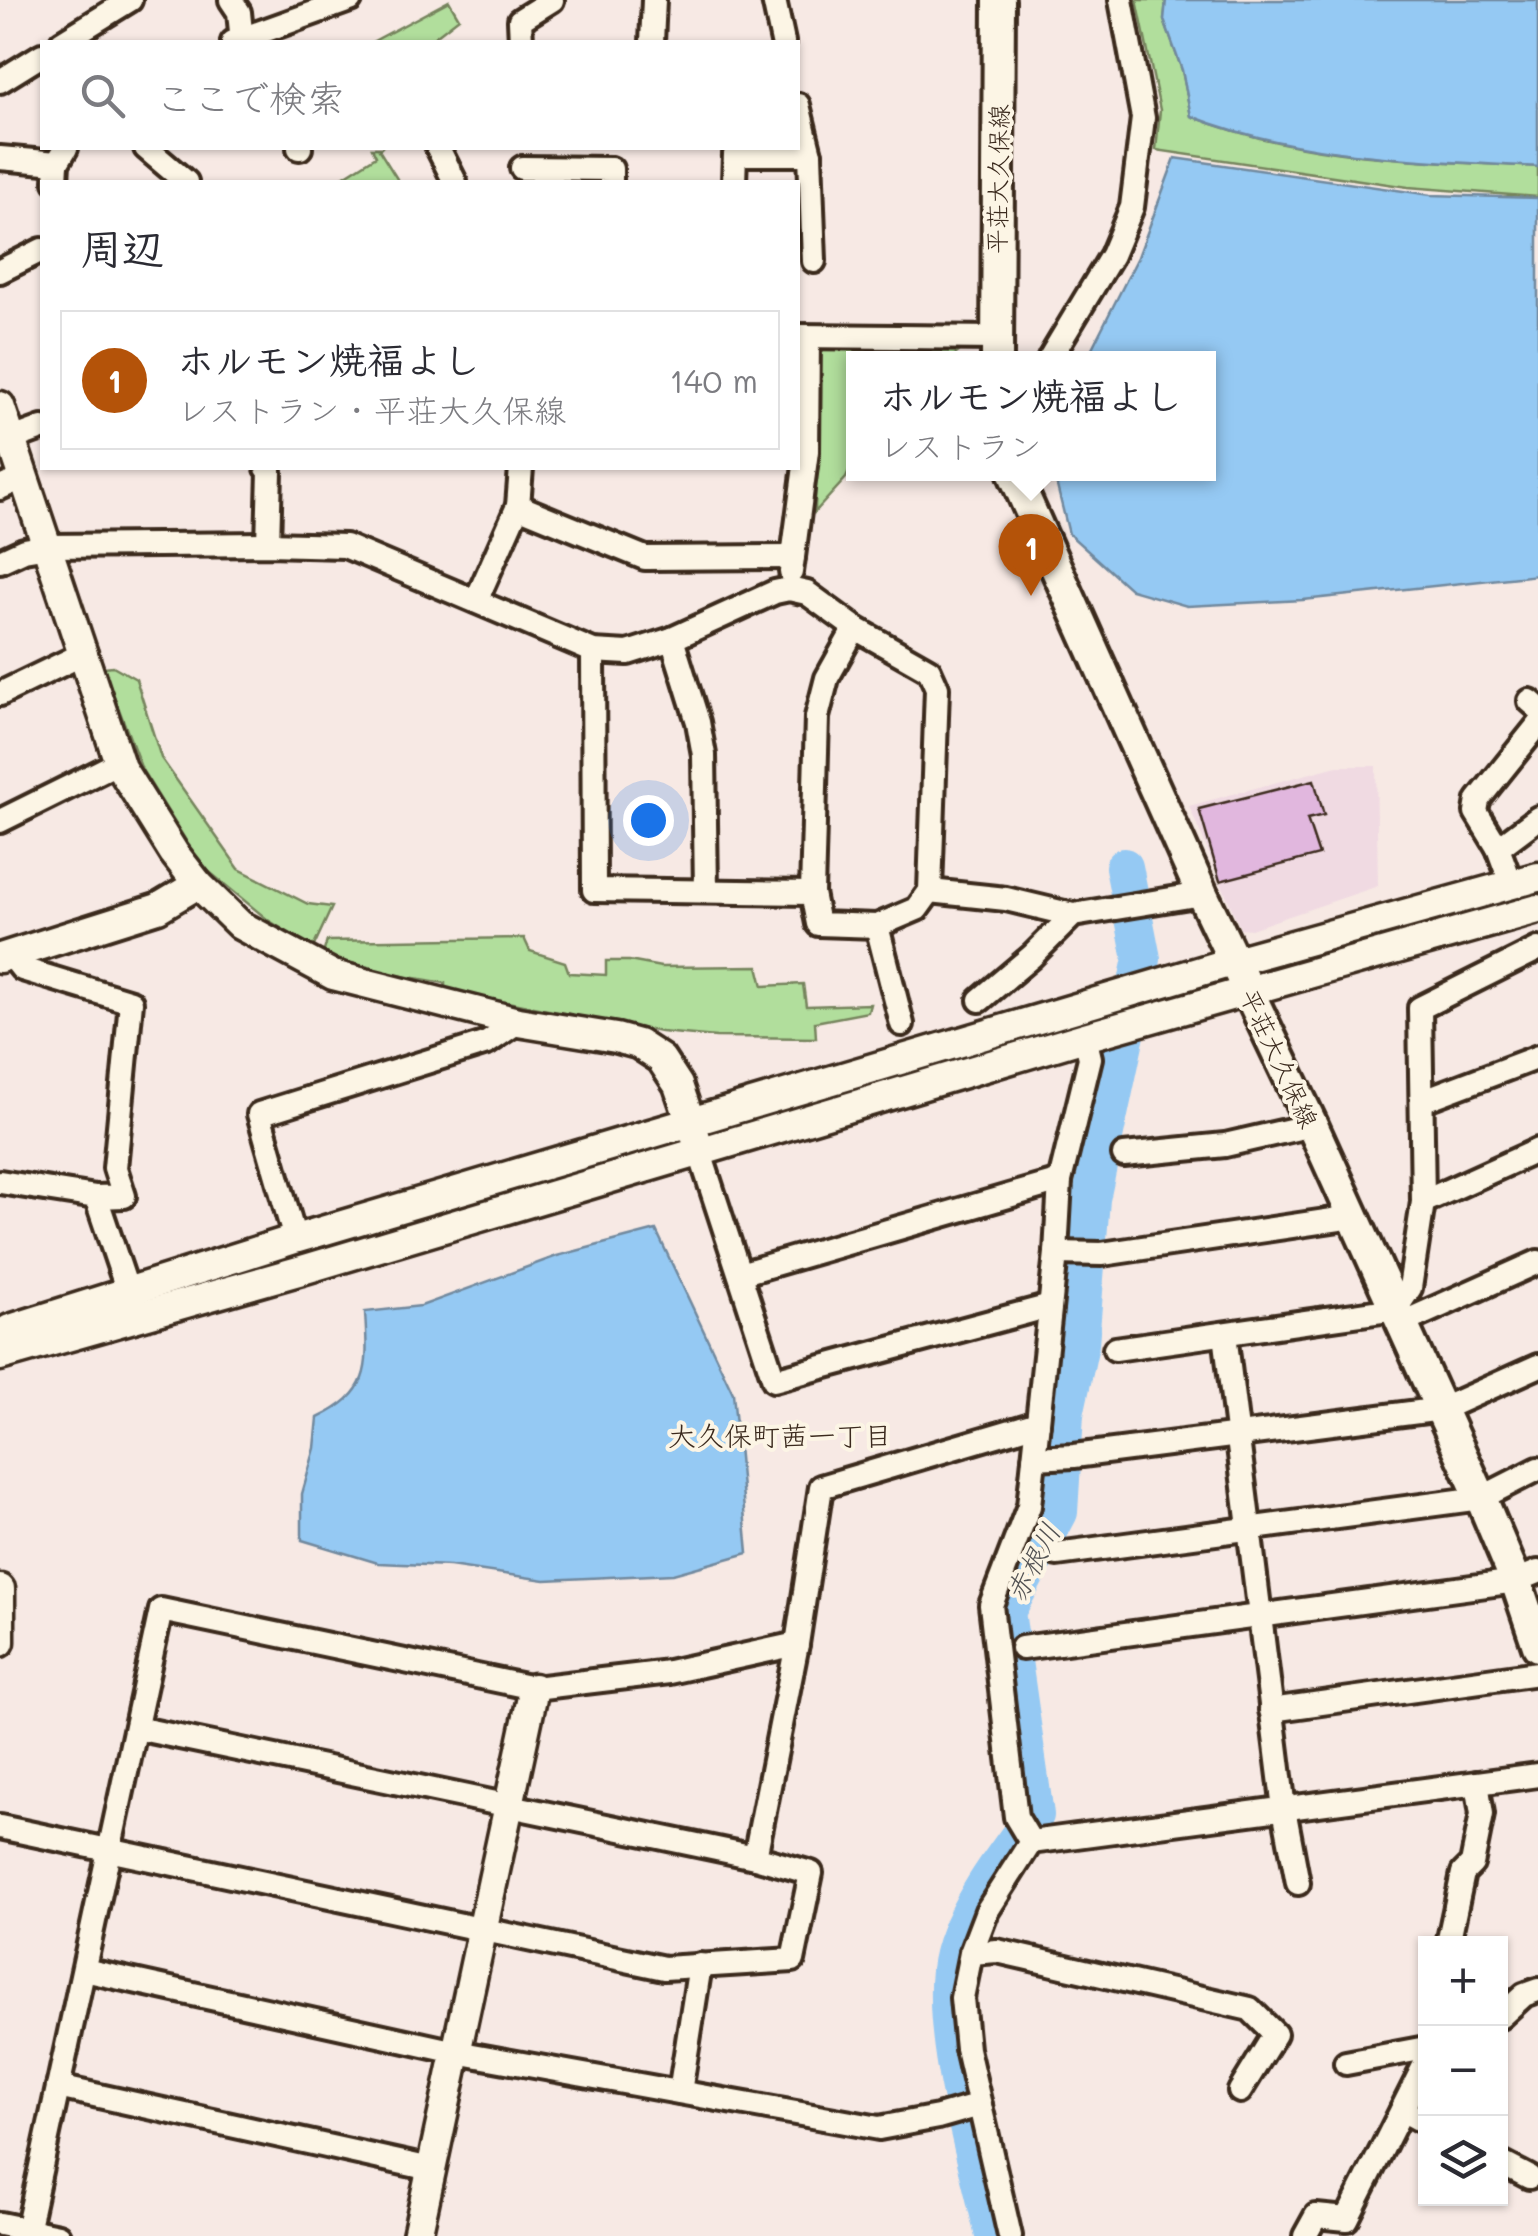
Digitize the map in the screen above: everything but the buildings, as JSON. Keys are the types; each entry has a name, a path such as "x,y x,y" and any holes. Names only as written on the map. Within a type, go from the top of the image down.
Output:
{"main road":[{"name":"平荘大久保線","path":"996,348 999,0"},
{"name":"平荘大久保線","path":"1017,481 1202,894 1482,1498 1527,1576 1538,1646"}],"street":[{"path":"65,40 130,0"},
{"path":"231,0 239,12 239,40"},
{"path":"242,40 350,0"},
{"path":"521,40 520,20 552,0"},
{"path":"652,40 654,0"},
{"path":"774,0 783,40"},
{"path":"1054,351 1112,255 1132,208 1142,118 1121,0"},
{"path":"0,81 40,55"},
{"path":"800,113 810,154 809,251"},
{"path":"148,150 184,180"},
{"path":"439,150 455,180"},
{"path":"734,180 734,154 810,154"},
{"path":"0,158 60,164"},
{"path":"522,166 611,169 611,180"},
{"path":"0,270 40,251"},
{"path":"789,590 802,451 803,336 996,348"},
{"path":"0,406 12,439 12,482 48,546 120,762 174,853 198,884 240,925 333,975 518,1022 616,1038 638,1044 660,1059 678,1085 774,1380 1050,1306"},
{"path":"12,439 40,429"},
{"path":"268,544 269,470"},
{"path":"476,602 518,506 521,470"},
{"path":"518,506 646,558 793,557"},
{"path":"0,560 48,546 345,546 593,651 628,653 672,638 775,592 807,593 855,628 929,670 937,688 930,892 917,909 877,926 818,924 812,893 817,717 827,678 855,628"},
{"path":"672,638 704,755 706,892"},
{"path":"593,651 594,890 812,893"},
{"path":"0,694 85,653"},
{"path":"0,1356 302,1270 1235,961 1524,880 1476,812 1478,800 1538,725"},
{"path":"0,821 120,762"},
{"path":"1498,848 1538,818"},
{"path":"5,956 158,908 198,884"},
{"path":"930,892 1006,899 1072,916 1202,894"},
{"path":"0,1334 295,1239 1084,1037 1531,911 1538,948 1420,1008 1423,1202 1410,1288 1399,1316"},
{"path":"980,1000 1072,916"},
{"path":"877,926 902,1024"},
{"path":"0,1182 96,1197 124,1196 116,1168 131,1002 22,969 5,956"},
{"path":"295,1239 259,1114 487,1043 518,1022"},
{"path":"1030,1842 1016,1816 991,1605 1029,1506 1060,1181 1090,1058 1084,1037"},
{"path":"1424,1100 1538,1057"},
{"path":"1124,1155 1225,1145 1312,1126"},
{"path":"1423,1202 1538,1150"},
{"path":"740,1274 1060,1181"},
{"path":"96,1197 128,1292"},
{"path":"1056,1253 1102,1254 1353,1217"},
{"path":"1115,1349 1399,1316 1538,1262"},
{"path":"1225,1334 1284,1809 1298,1883"},
{"path":"1034,1458 1442,1410 1538,1366"},
{"path":"755,1857 797,1644 821,1487 1038,1424"},
{"path":"1056,1554 1482,1498 1538,1469"},
{"path":"1022,1648 1527,1576"},
{"path":"0,1588 0,1642"},
{"path":"27,2233 161,1610 534,1688 669,1672 797,1644"},
{"path":"1271,1710 1538,1673"},
{"path":"417,2236 534,1688"},
{"path":"0,1827 664,1968 792,1960 811,1872 509,1804 136,1728"},
{"path":"1030,1842 1538,1776"},
{"path":"1450,1936 1463,1873 1472,1864 1482,1814 1477,1783"},
{"path":"1010,2236 968,2049 962,1998 972,1953 988,1911 1030,1842"},
{"path":"972,1953 996,1951 1250,2009 1275,2034 1240,2091"},
{"path":"680,2092 700,1966"},
{"path":"84,1970 456,2052 878,2128 980,2105"},
{"path":"1508,2009 1524,1995 1538,1990"},
{"path":"1346,2063 1418,2050"},
{"path":"1305,2236 1316,2216 1353,2228 1418,2078"},
{"path":"58,2088 431,2169"},
{"path":"1402,2110 1418,2118"},
{"path":"1508,2166 1530,2177"},
{"path":"0,2224 27,2233 58,2236"}],"shaded area":[{"path":"1337,766 1376,766 1378,886 1251,929 1240,928 1189,806"}],"green space":[{"path":"1137,0 1166,0 1164,20 1182,70 1191,116 1233,131 1318,150 1538,167 1538,197 1408,187 1156,150 1160,110"},
{"path":"449,1 459,18 431,40 376,40"},
{"path":"373,150 379,150 398,180 338,180 376,156"},
{"path":"948,347 960,351 898,351"},
{"path":"824,349 898,351 846,351 846,478 815,512 818,358"},
{"path":"113,666 136,679 161,758 239,869 308,904 332,907 313,948 268,920 201,865 142,770 103,667"},
{"path":"524,938 530,951 565,962 569,973 606,975 606,961 661,967 758,966 763,986 803,984 806,1006 870,1004 868,1012 815,1022 816,1038 661,1032 445,990 445,983 368,969 323,954 327,941"}],"water":[{"path":"1166,0 1538,0 1538,167 1318,149 1275,141 1191,116 1182,70 1164,20"},
{"path":"1175,158 1431,195 1538,198 1538,575 1303,600 1187,606 1131,590 1069,534 1056,481 1216,481 1216,351 1091,351 1138,257"},
{"path":"656,1230 733,1393 748,1553 673,1574 545,1580 450,1566 378,1563 302,1540 302,1494 315,1448 318,1418 349,1398 363,1376 367,1348 365,1312 421,1306 557,1256"}],"waterway":[{"name":"赤根川","path":"994,2236 956,2068 950,1970 971,1909 1035,1815 1006,1612 1059,1512 1065,1414 1080,1344 1091,1199 1142,959 1124,867"}],"place":[{"name":"ホルモン焼福よし","path":"1031,596"}],"district":[{"name":"大久保町茜一丁目","path":"780,1435"}]}
